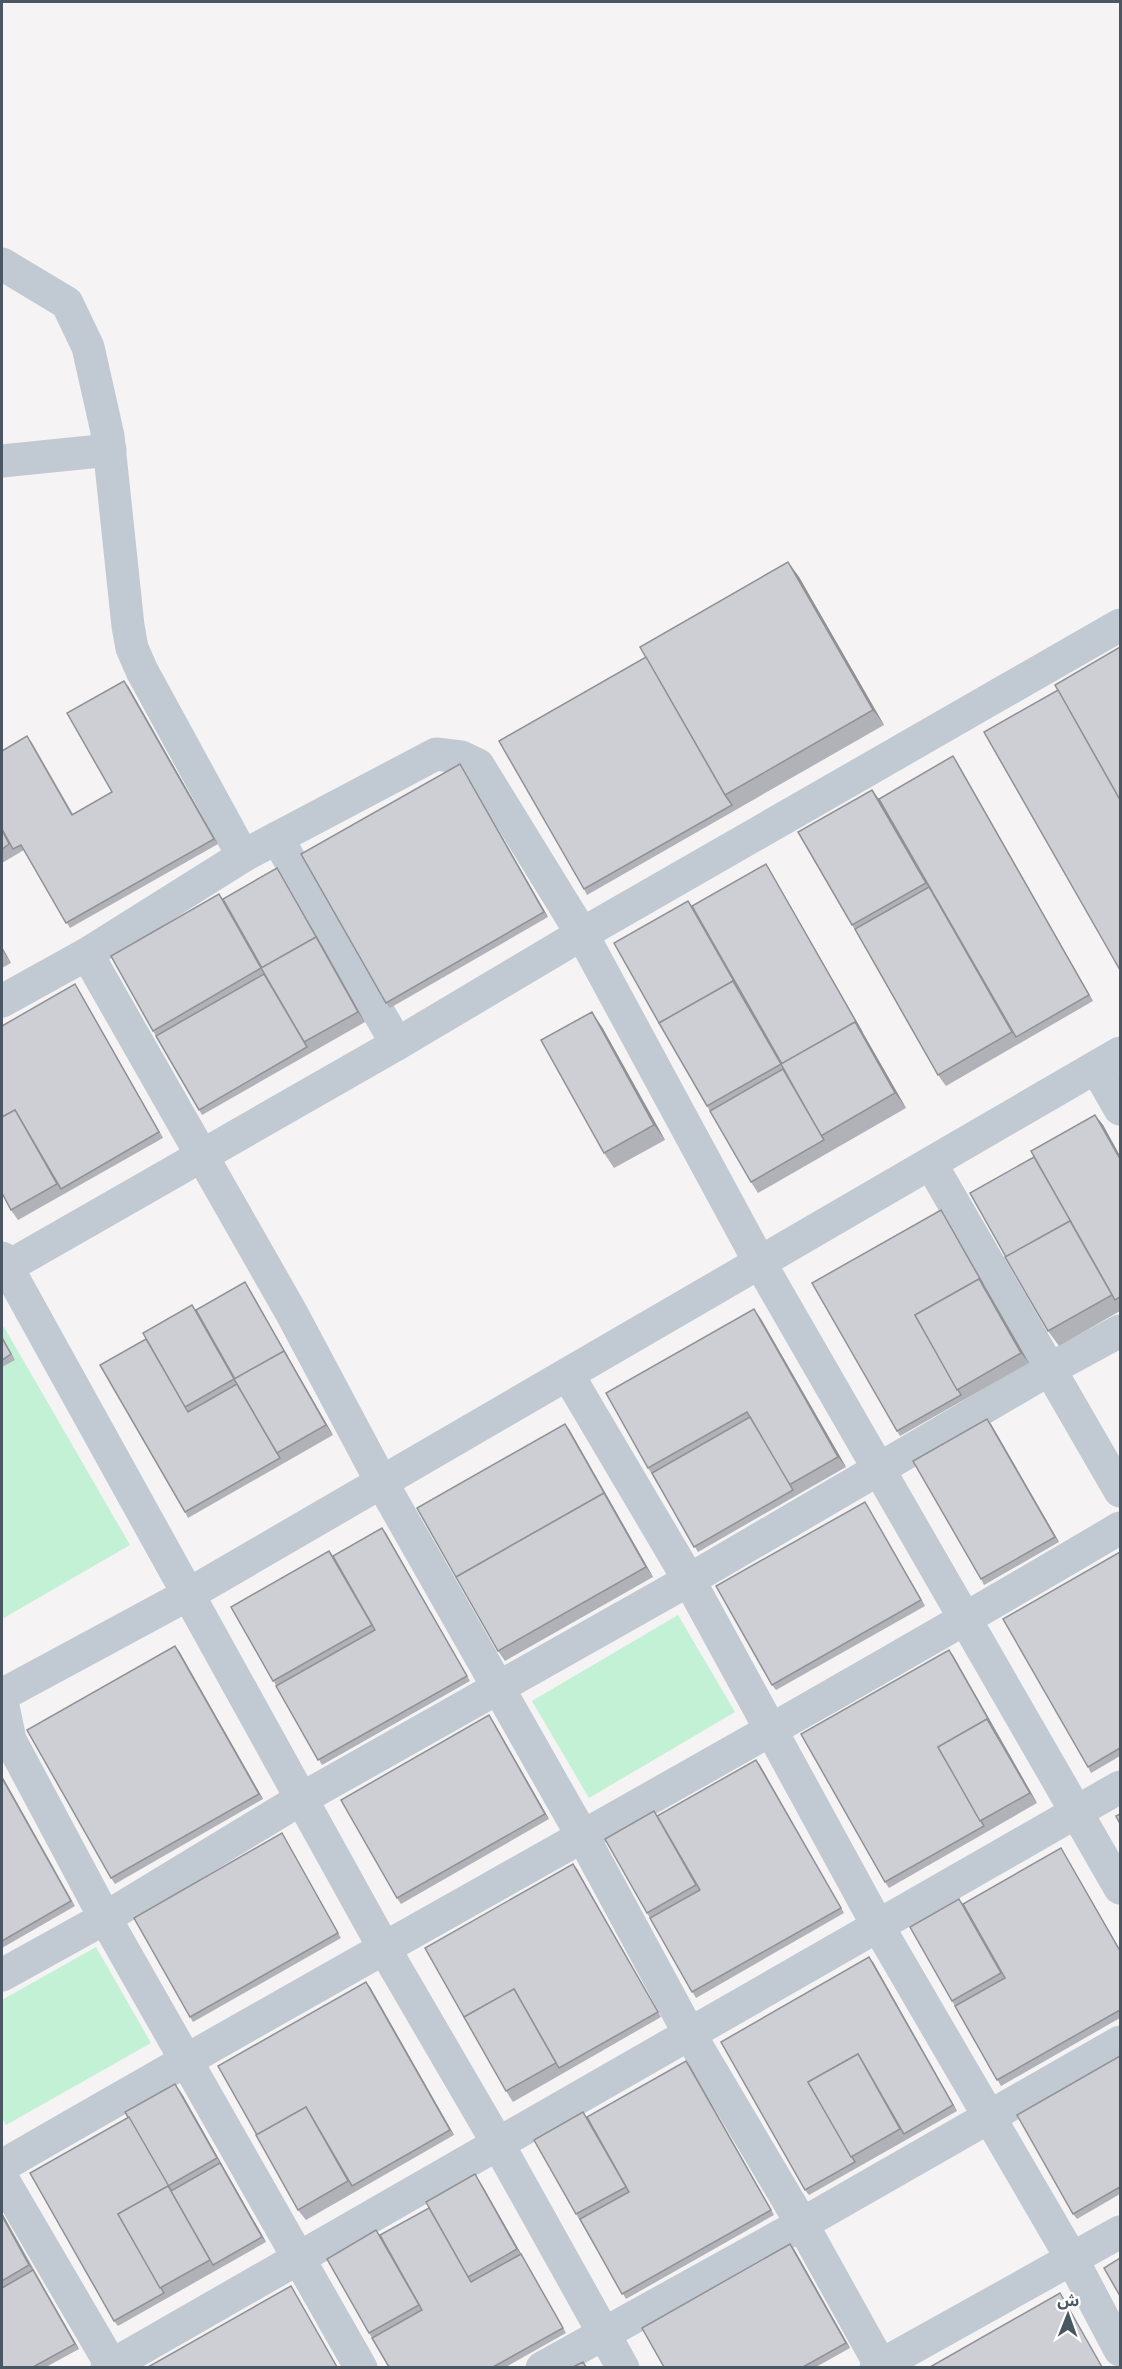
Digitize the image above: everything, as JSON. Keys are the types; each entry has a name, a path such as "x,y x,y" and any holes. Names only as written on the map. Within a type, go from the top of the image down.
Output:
{"street":[{"path":"2,264 67,303 88,347 110,450 132,648 142,671 243,856"},
{"path":"2,461 110,450"},
{"path":"624,2367 384,1948 189,1594 3,1265 203,1156 582,934 1120,625"},
{"path":"2,1001 87,954 243,856 436,754 461,758 478,765 582,934 760,1263 1120,1888"},
{"path":"278,838 397,1044"},
{"path":"87,954 291,1312 382,1483 583,1837 689,2033 802,2224 880,2367 1120,2232"},
{"path":"2,1695 189,1594 1108,1060 1120,1109"},
{"path":"931,1164 1120,1491"},
{"path":"2,1975 105,1918 301,1799 689,1580 1120,1331"},
{"path":"568,1375 689,1580 879,1926 1072,2259 1120,2350"},
{"path":"2,2166 185,2060 966,1619 1120,1528"},
{"path":"2,1701 10,1740 105,1918 360,2367"},
{"path":"2,2178 110,2367 297,2257 879,1926 1120,1786"},
{"path":"542,2367 802,2224 1120,2042"}],"green space":[{"path":"4,1327 130,1545 2,1619 2,1328"},
{"path":"678,1615 735,1712 589,1798 532,1701"},
{"path":"96,1947 151,2043 6,2125 2,2118 2,2000"}],"building":[{"path":"788,562 873,710 725,795 640,647"},
{"path":"1120,647 1120,800 1055,685"},
{"path":"646,657 732,805 584,889 499,741"},
{"path":"124,681 214,839 66,923 21,845 13,849 2,829 2,751 27,736 72,815 112,792 67,713"},
{"path":"1058,690 1120,800 1120,970 984,732"},
{"path":"953,756 1089,995 1016,1037 879,799"},
{"path":"460,764 544,912 386,1003 301,854"},
{"path":"872,790 926,883 852,925 798,832"},
{"path":"2,830 9,844 2,849"},
{"path":"766,864 862,1032 855,1022 782,1064 692,906"},
{"path":"277,868 319,942 316,937 262,968 223,899"},
{"path":"929,887 1012,1032 938,1075 855,929"},
{"path":"219,894 261,968 153,1031 111,956"},
{"path":"688,901 736,985 733,981 659,1023 614,943"},
{"path":"316,937 358,1012 304,1042 261,968"},
{"path":"264,974 307,1047 199,1110 156,1036"},
{"path":"733,981 781,1064 707,1106 659,1023"},
{"path":"75,984 159,1132 61,1189 15,1110 2,1117 2,1026"},
{"path":"592,1012 654,1125 604,1153 541,1040"},
{"path":"855,1022 895,1093 821,1136 781,1064"},
{"path":"783,1069 824,1140 751,1182 710,1111"},
{"path":"15,1110 57,1184 11,1210 2,1193 2,1117"},
{"path":"1095,1115 1120,1159 1120,1297 1115,1300 1031,1151"},
{"path":"1034,1157 1071,1222 1006,1257 970,1193"},
{"path":"941,1210 983,1284 979,1279 915,1315 961,1395 897,1431 812,1283"},
{"path":"1070,1221 1112,1295 1048,1331 1005,1257"},
{"path":"979,1279 1021,1353 957,1390 915,1315"},
{"path":"245,1282 287,1356 284,1351 235,1379 196,1310"},
{"path":"192,1305 234,1379 185,1407 143,1333"},
{"path":"754,1309 838,1457 789,1485 747,1412 648,1468 606,1393"},
{"path":"2,1338 11,1354 2,1360"},
{"path":"146,1339 188,1412 237,1384 280,1458 185,1512 100,1365"},
{"path":"284,1351 326,1425 277,1453 234,1379"},
{"path":"750,1417 793,1490 694,1547 652,1473"},
{"path":"987,1419 1055,1537 981,1579 913,1461"},
{"path":"565,1424 607,1498 604,1493 456,1577 417,1508"},
{"path":"604,1493 646,1567 498,1651 456,1577"},
{"path":"865,1502 921,1600 772,1685 716,1586"},
{"path":"382,1528 467,1676 318,1760 276,1686 375,1630 333,1556"},
{"path":"329,1551 372,1625 273,1681 231,1607"},
{"path":"1120,1552 1120,1748 1088,1767 1003,1619"},
{"path":"175,1646 259,1794 111,1878 27,1730"},
{"path":"949,1650 991,1724 987,1719 938,1747 984,1826 885,1882 801,1734"},
{"path":"489,1715 545,1814 397,1898 341,1800"},
{"path":"987,1719 1030,1793 980,1821 938,1747"},
{"path":"756,1760 841,1908 692,1992 650,1918 700,1890 657,1816"},
{"path":"2,1778 71,1901 2,1941"},
{"path":"654,1811 696,1885 647,1913 605,1839"},
{"path":"282,1833 338,1933 190,2017 134,1918"},
{"path":"1061,1848 1120,1951 1120,2010 997,2080 955,2006 1005,1978 963,1904"},
{"path":"573,1864 658,2012 559,2068 514,1989 464,2017 425,1948"},
{"path":"959,1899 1001,1973 952,2001 910,1927"},
{"path":"869,1957 953,2105 904,2134 858,2054 808,2082 855,2162 805,2190 721,2042"},
{"path":"366,1982 450,2130 352,2186 306,2107 257,2135 218,2066"},
{"path":"514,1989 556,2063 506,2091 464,2017"},
{"path":"858,2054 900,2129 851,2157 808,2082"},
{"path":"1120,2056 1120,2187 1073,2214 1017,2115"},
{"path":"686,2061 771,2210 622,2294 580,2219 629,2192 587,2117"},
{"path":"175,2084 217,2158 168,2186 125,2112"},
{"path":"306,2107 348,2181 298,2210 256,2135"},
{"path":"583,2112 626,2187 576,2214 534,2140"},
{"path":"129,2117 171,2190 168,2186 118,2214 164,2293 114,2321 30,2173"},
{"path":"220,2163 262,2237 213,2265 171,2191"},
{"path":"475,2174 517,2249 468,2277 426,2202"},
{"path":"168,2186 210,2260 160,2288 118,2214"},
{"path":"429,2208 471,2282 521,2254 563,2328 493,2367 389,2367 372,2338 422,2310 380,2235"},
{"path":"2,2216 29,2265 2,2281"},
{"path":"376,2230 419,2305 369,2333 327,2259"},
{"path":"790,2244 846,2343 803,2367 664,2367 642,2328"},
{"path":"1120,2258 1120,2296 1104,2268"},
{"path":"33,2270 75,2344 33,2367 2,2367 2,2288"},
{"path":"291,2286 337,2367 148,2367"},
{"path":"1060,2293 1102,2367 930,2367"},
{"path":"583,2362 586,2367 573,2367"}]}
